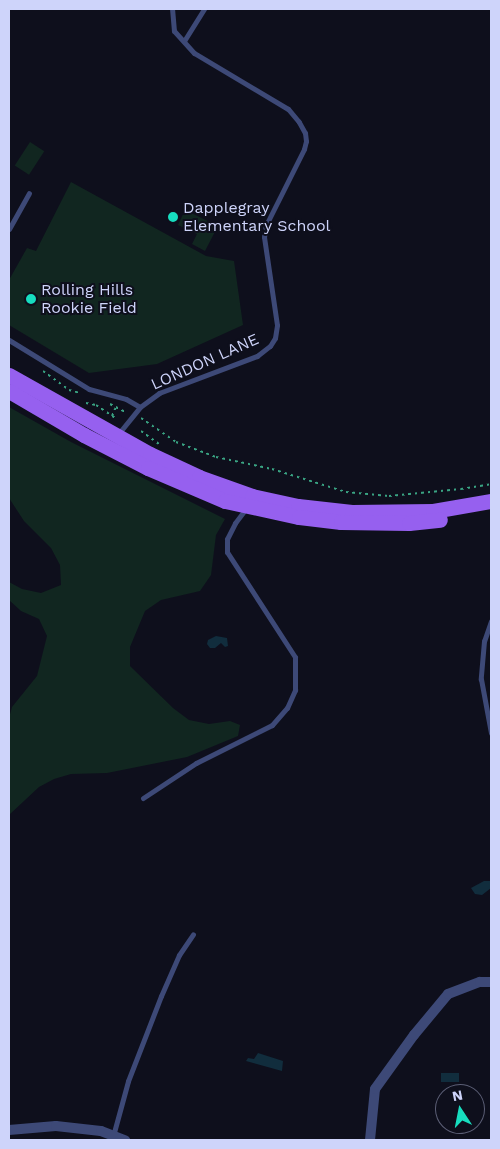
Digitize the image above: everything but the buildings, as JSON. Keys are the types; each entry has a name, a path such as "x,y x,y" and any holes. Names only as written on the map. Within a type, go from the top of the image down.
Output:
{"main road":[{"path":"9,376 117,436 250,502 299,517 371,524 435,521 491,511"},
{"path":"9,391 84,435 148,468 225,502 250,502 352,512 433,511 491,501"},
{"path":"23,399 43,402 99,434 117,436 148,468"}],"street":[{"path":"370,1140 376,1089 414,1035 448,994 480,982 491,982"},
{"path":"9,1130 56,1126 102,1131 125,1140"}],"lane":[{"path":"172,9 174,31 184,41 204,9"},
{"name":"LONDON LANE","path":"117,436 140,407 159,393 256,356 270,346 275,338 277,325 264,237 266,225 304,149 305,133 288,109 206,62 194,53 184,41"},
{"path":"9,229 29,193"},
{"path":"9,340 89,389 126,399 140,407"},
{"path":"143,798 196,763 272,724 287,708 295,690 295,657 227,552 227,539 235,522 250,502"},
{"path":"491,621 484,641 481,679 491,733"},
{"path":"113,1136 128,1081 179,956 193,934"}],"path":[{"path":"112,416 116,407 122,403"},
{"path":"134,414 176,442 216,457 272,469 346,492 389,496 461,490 491,484"},
{"path":"141,431 160,444"}],"green space":[{"path":"30,142 44,151 29,175 15,165"},
{"path":"71,182 206,256 234,261 243,325 157,364 89,373 9,325 9,280 27,248 36,251"},
{"path":"185,210 218,226 205,251 192,244 197,234 178,225"},
{"path":"9,407 71,442 225,519 216,535 211,575 200,591 161,600 145,611 130,647 130,666 173,708 189,720 209,724 230,721 240,725 238,736 187,757 107,773 71,774 54,779 39,787 9,815 9,718 12,707 37,676 47,636 39,619 21,611 9,600 9,582 22,589 41,593 61,585 60,565 51,548 24,521 9,498"}],"water":[{"path":"216,636 227,638 228,646 225,647 221,643 215,648 210,648 207,644 208,640"},
{"path":"484,881 491,881 491,888 482,895 475,894 471,888"},
{"path":"258,1053 283,1061 282,1071 246,1061 248,1058 254,1059"},
{"path":"441,1073 459,1073 459,1082 441,1082"}],"place":[{"name":"Dapplegray Elementary School","path":"173,217"},
{"name":"Rolling Hills Rookie Field","path":"31,299"}]}
